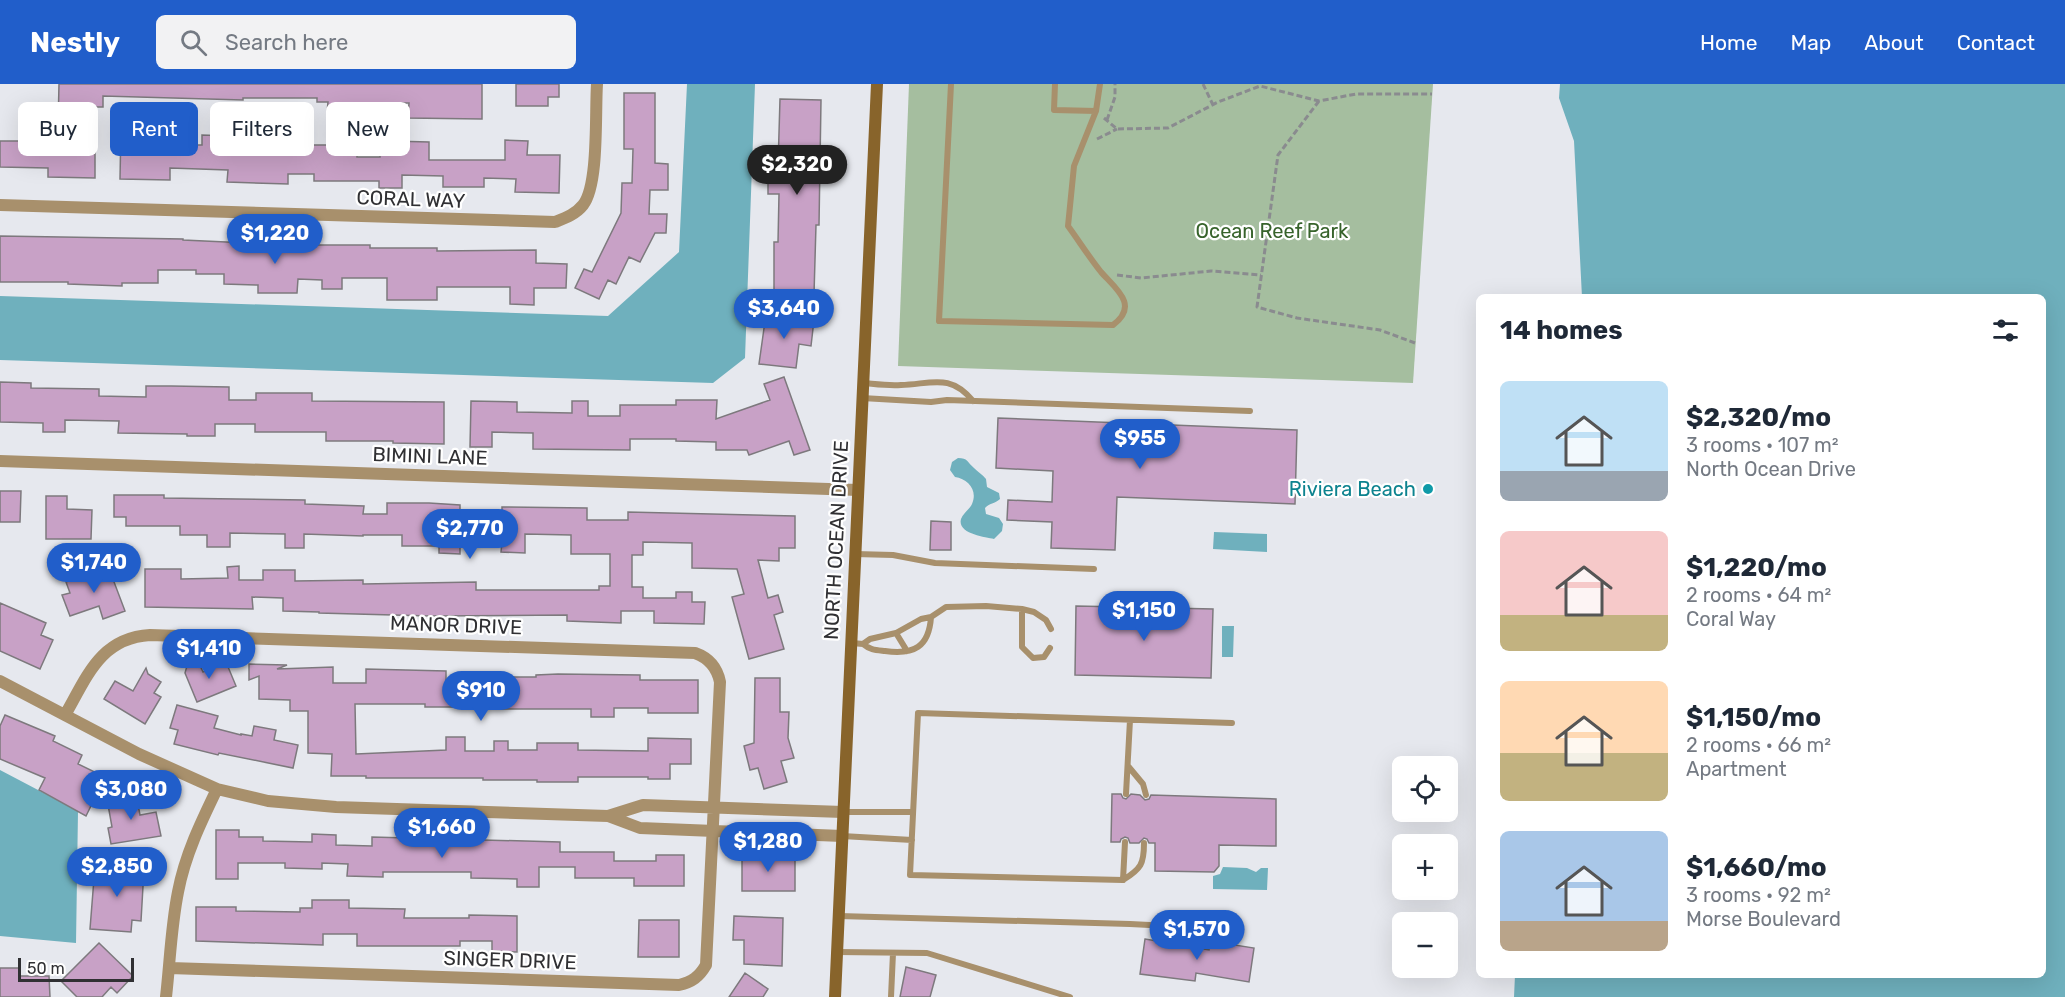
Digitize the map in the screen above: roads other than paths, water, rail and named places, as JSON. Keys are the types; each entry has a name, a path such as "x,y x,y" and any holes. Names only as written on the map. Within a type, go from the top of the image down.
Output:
{"main road":[{"name":"NORTH OCEAN DRIVE","path":"835,997 843,812 857,643 855,554 877,84"}],"street":[{"name":"CORAL WAY","path":"0,205 555,222 574,214 582,206 593,185 597,84"},
{"name":"BIMINI LANE","path":"0,461 858,490"},
{"name":"MANOR DRIVE","path":"65,715 101,655 119,642 139,635 695,653 706,657 718,671 720,682 712,831"},
{"path":"0,681 139,754 217,789 268,801 319,806 608,816 640,828 842,836"},
{"path":"166,997 172,930 179,890 190,851 217,789"},
{"path":"608,816 643,805 843,812"},
{"name":"SINGER DRIVE","path":"170,968 679,985 690,983 706,966 712,831"}],"lane":[{"path":"951,84 939,321 1113,325 1119,320 1125,307 1122,293 1102,272 1068,226 1074,166 1096,111 1100,84"},
{"path":"1054,84 1054,110 1096,111"},
{"path":"863,383 898,385 942,381 963,388 973,400"},
{"path":"862,398 1250,411"},
{"path":"855,554 893,555 935,563 1094,568"},
{"path":"857,643 896,633 921,619 931,617 946,607 986,606 1022,609 1034,612 1046,620 1051,628"},
{"path":"1022,609 1022,647 1033,658 1044,657 1050,648"},
{"path":"857,643 869,649 896,653 913,651 928,636 931,617"},
{"path":"896,633 907,651"},
{"path":"1144,843 1142,864 1123,880 910,875 918,713 1232,723"},
{"path":"1126,794 1130,720"},
{"path":"1128,766 1143,784 1146,795"},
{"path":"843,812 913,812"},
{"path":"842,836 912,840"},
{"path":"1123,880 1125,842"},
{"path":"839,916 1208,928"},
{"path":"837,952 927,953 1069,997"},
{"path":"891,997 893,953"}],"water":[{"path":"687,84 755,84 745,358 713,383 0,360 0,296 608,316 679,252"},
{"path":"1560,84 2065,84 2065,997 1514,997 1515,978 2046,978 2046,294 1582,294 1574,141 1559,98"},
{"path":"958,458 967,461 986,479 987,487 999,493 1000,499 985,508 986,514 999,518 1003,524 1002,531 994,539 973,534 961,524 962,517 972,504 974,494 968,483 955,477 950,470 952,462"},
{"path":"1214,532 1267,534 1267,552 1213,549"},
{"path":"1222,626 1234,626 1233,657 1222,657"},
{"path":"0,770 78,811 76,943 0,936"},
{"path":"1223,867 1247,868 1256,872 1261,868 1268,868 1267,890 1213,889 1213,876 1220,874"}],"place":[{"name":"Riviera Beach","path":"1428,489"}],"park label":[{"name":"Ocean Reef Park","path":"1272,231"}]}
